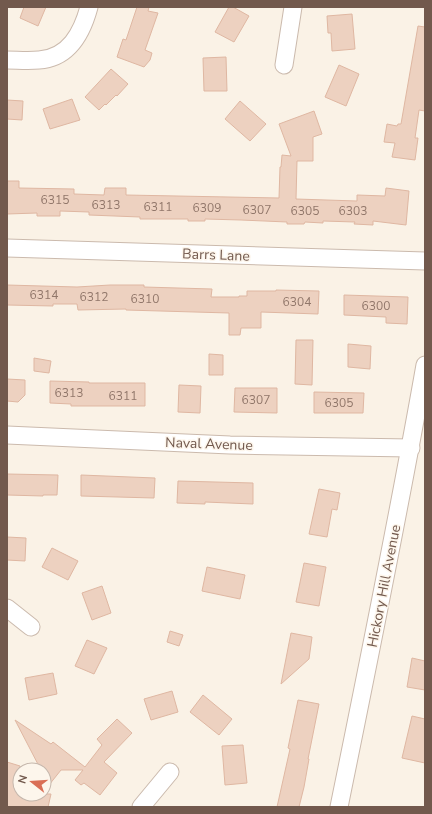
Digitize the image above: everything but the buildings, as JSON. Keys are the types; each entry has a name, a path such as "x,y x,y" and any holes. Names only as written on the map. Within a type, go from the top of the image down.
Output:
{"street":[{"path":"7,60 40,60 58,55 74,42 85,22 89,7"},
{"path":"284,65 293,7"},
{"name":"Barrs Lane","path":"7,248 425,261"},
{"name":"Hickory Hill Avenue","path":"339,807 425,365"},
{"name":"Naval Avenue","path":"7,435 230,445 410,448"},
{"path":"7,608 31,627"},
{"path":"141,807 170,772"}]}
